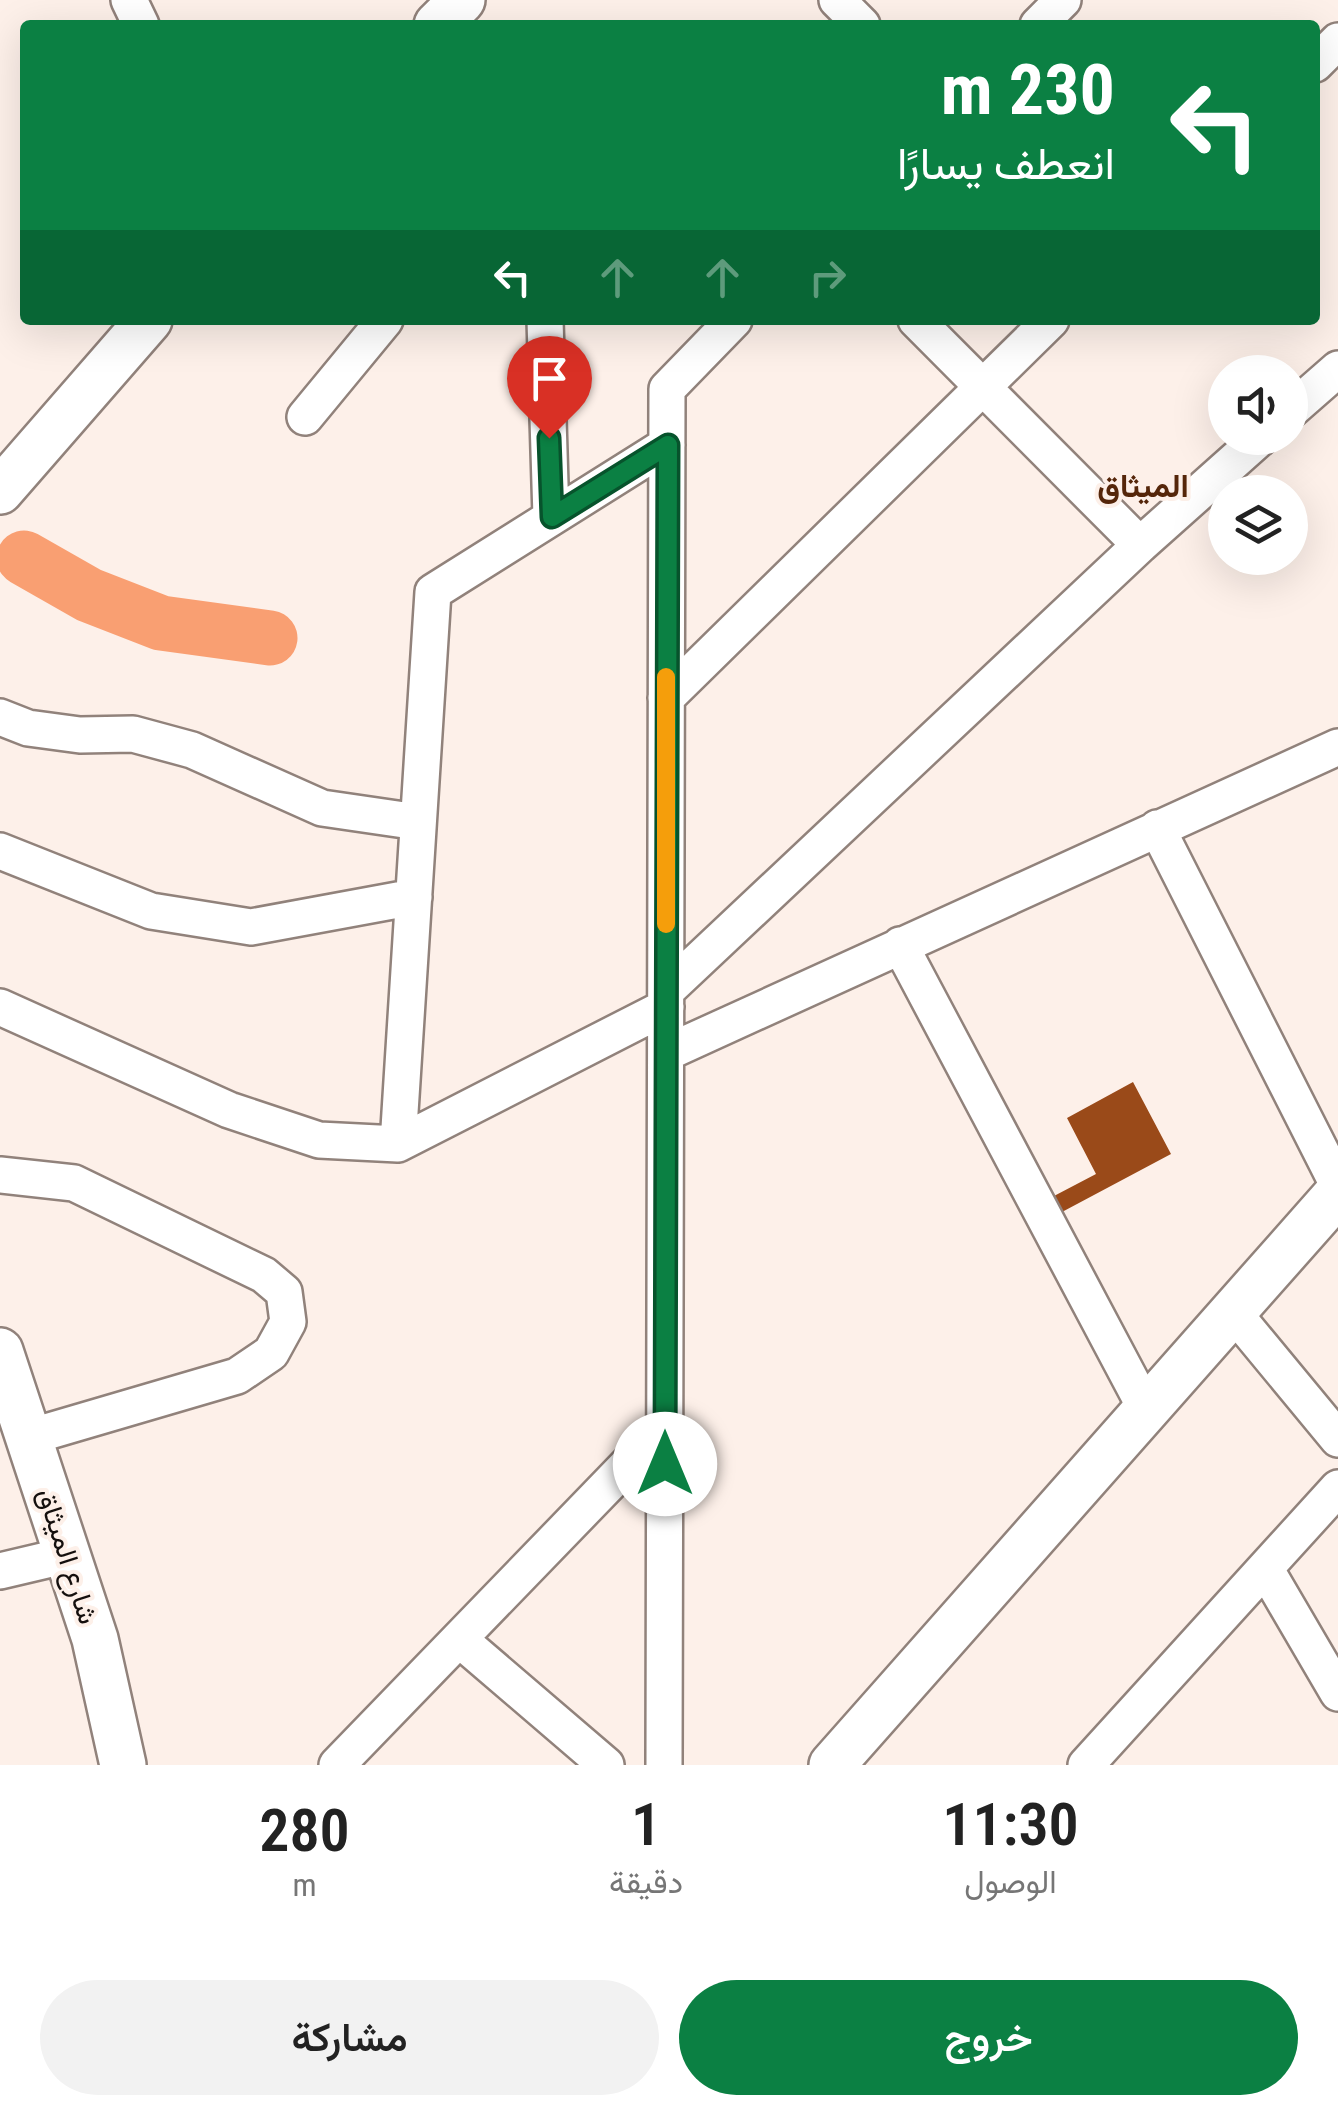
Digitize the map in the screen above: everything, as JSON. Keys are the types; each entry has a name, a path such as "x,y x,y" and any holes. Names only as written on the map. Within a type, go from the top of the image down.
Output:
{"street":[{"path":"837,0 857,20"},
{"path":"1043,20 1063,0"},
{"path":"1320,59 1338,41"},
{"path":"0,492 145,325"},
{"path":"306,417 381,325"},
{"path":"545,325 552,517"},
{"path":"664,1765 667,388 729,325"},
{"path":"921,325 1140,545"},
{"path":"666,698 1046,325"},
{"path":"1308,398 1335,379"},
{"path":"398,1144 433,592 668,445"},
{"path":"0,1008 229,1110 319,1140 398,1144 666,999 1140,545 1241,455"},
{"path":"0,717 28,728 80,734 133,734 192,750 322,808 418,822"},
{"path":"666,1053 1338,747"},
{"path":"832,1765 1338,1189 1157,828"},
{"path":"0,851 150,912 251,927 414,897"},
{"path":"900,945 1146,1409"},
{"path":"0,1174 74,1182 264,1275 284,1292 288,1322 272,1353 237,1376 29,1438"},
{"path":"1233,1312 1338,1439"},
{"name":"شارع الميثاق","path":"0,1351 95,1638 123,1765"},
{"path":"337,1765 665,1426"},
{"path":"1086,1765 1338,1488"},
{"path":"0,1571 68,1555"},
{"path":"1265,1568 1338,1693"},
{"path":"459,1639 606,1765"}],"building":[{"path":"1133,1082 1171,1154 1062,1212 1054,1196 1096,1174 1067,1118"}],"waterway":[{"path":"24,558 89,595 161,623 270,638"}],"slow traffic":[{"path":"666,677 666,924"}],"district":[{"name":"الميثاق","path":"1143,486"}],"route":[{"path":"549,438 552,517 668,445 665,1464"}]}
